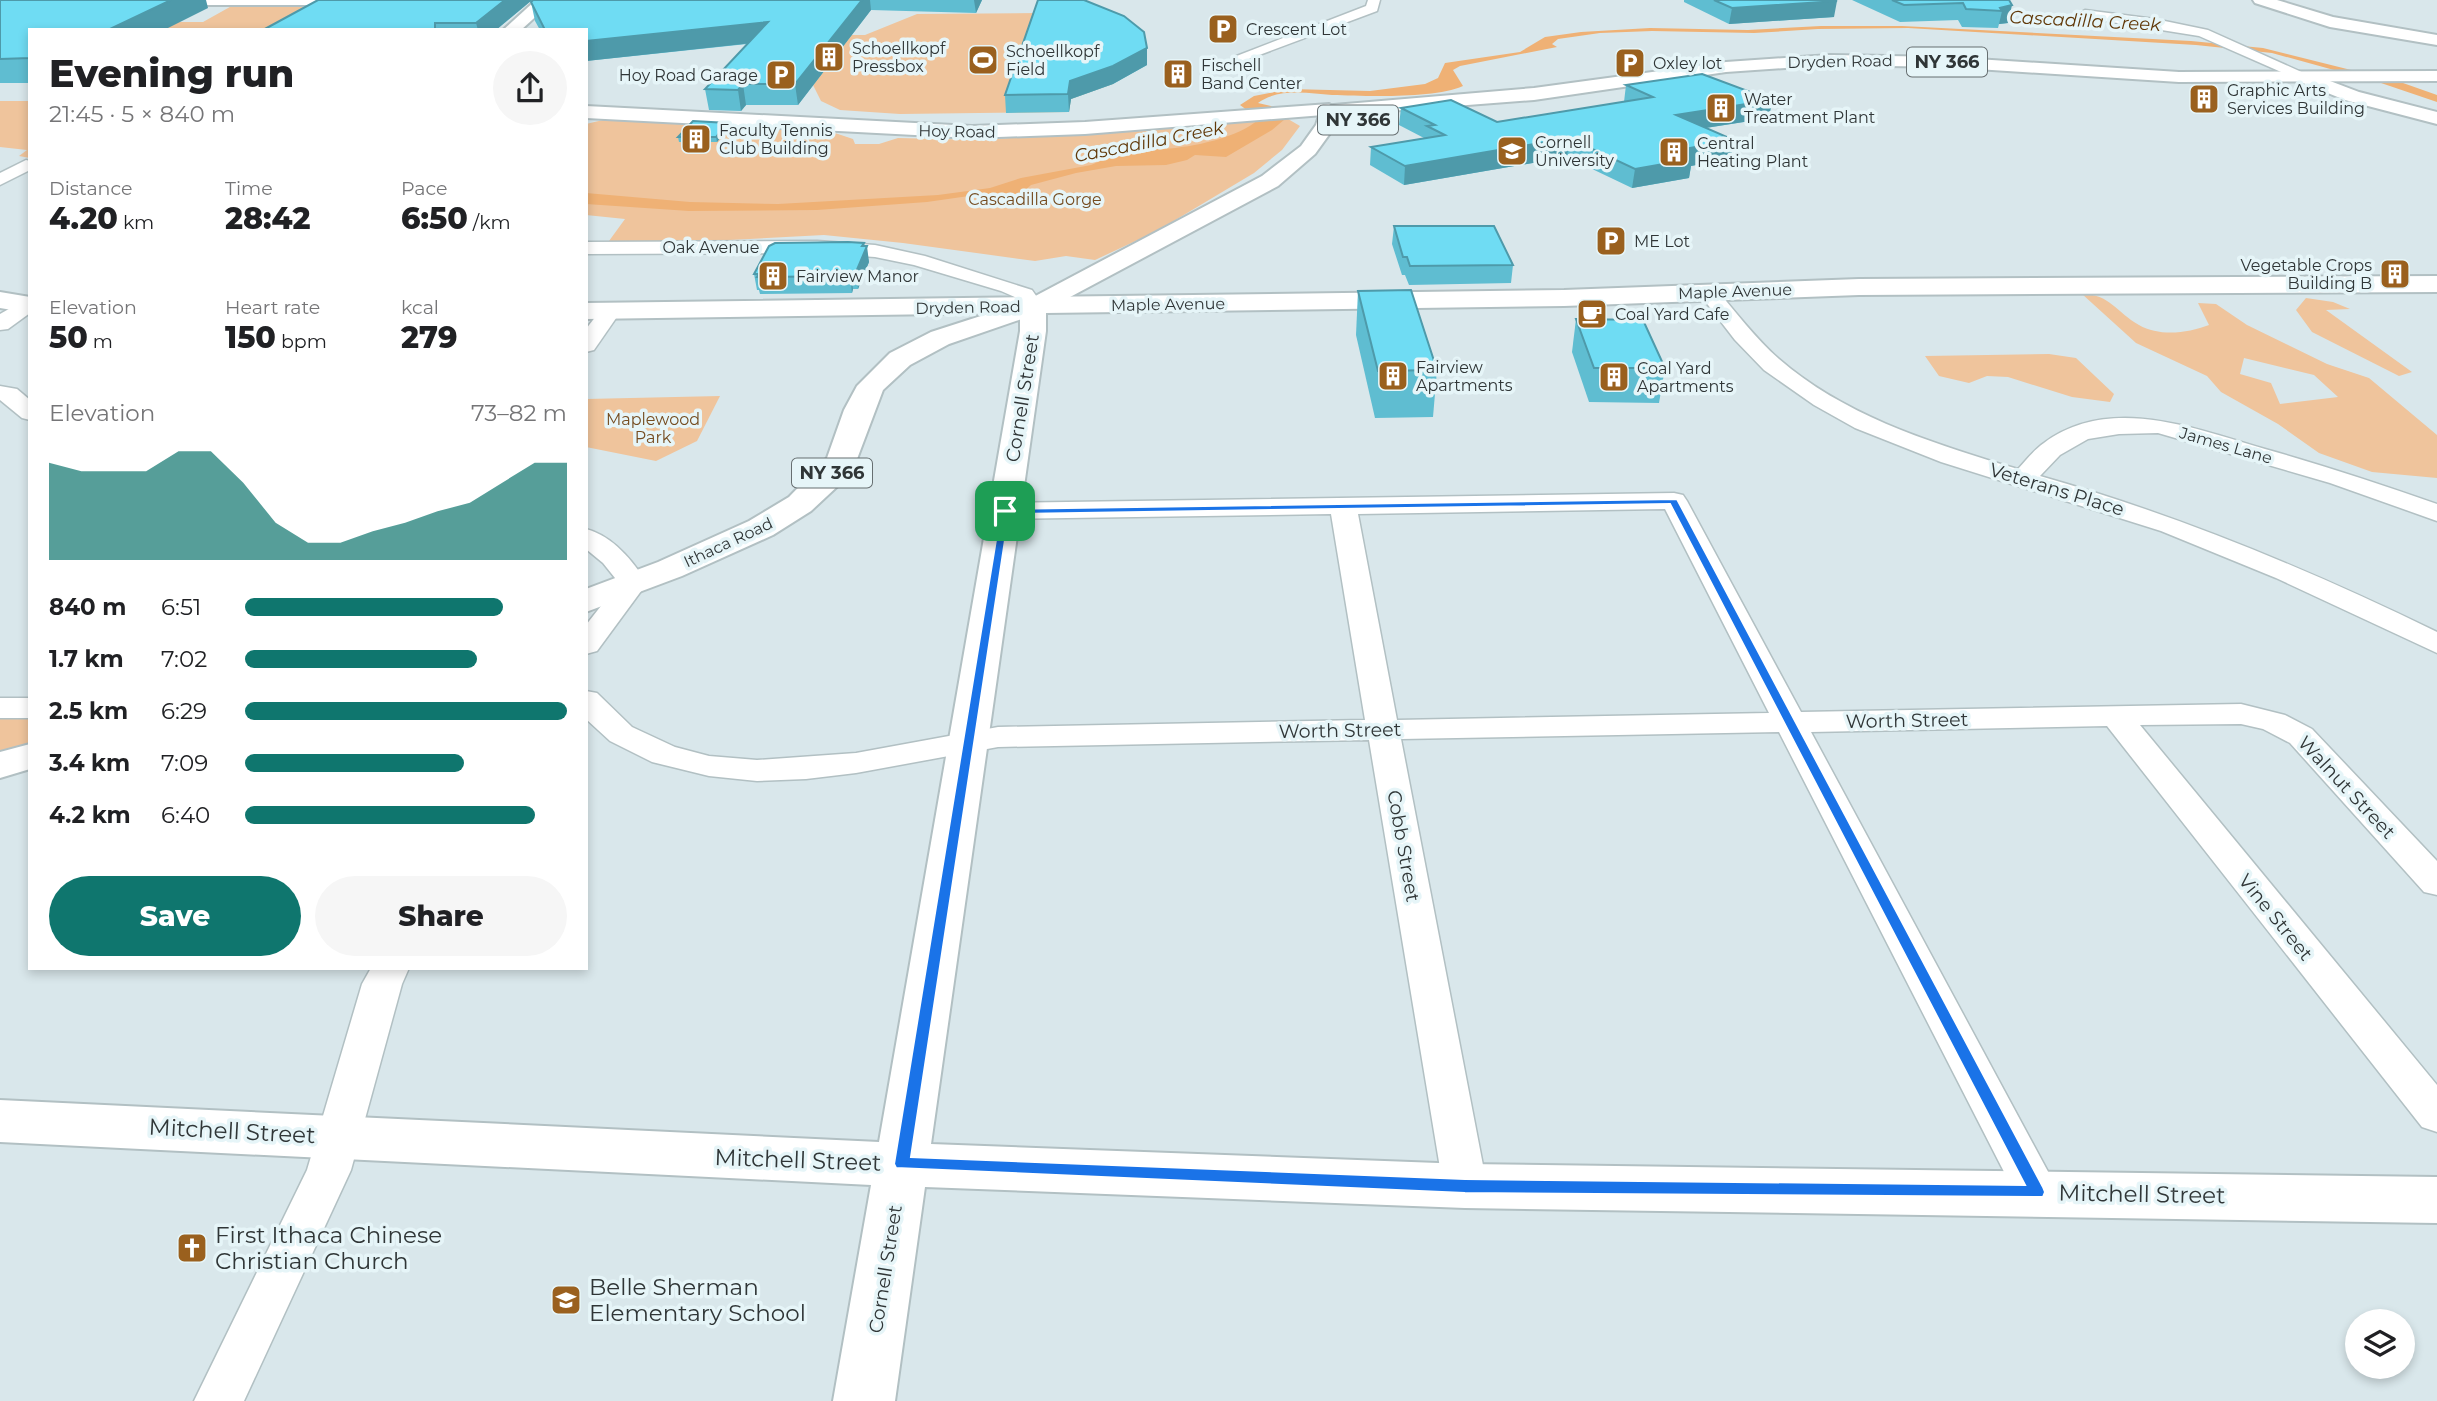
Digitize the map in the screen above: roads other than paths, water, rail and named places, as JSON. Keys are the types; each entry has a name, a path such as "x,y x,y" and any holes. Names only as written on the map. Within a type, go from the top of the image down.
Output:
{"street":[{"path":"57,0 363,0"},
{"path":"513,28 546,0"},
{"path":"1241,57 1372,8 1374,0"},
{"path":"2261,0 2330,22 2437,40"},
{"path":"2085,14 2175,26 2226,41 2352,96 2437,118"},
{"name":"Dryden Road","path":"1308,150 1326,125 1328,110 1572,90 1738,66 1830,60 1905,60 2153,76 2309,79 2431,76"},
{"name":"Dryden Road","path":"598,311 1033,307 1270,181 1308,150 1356,121 1413,104"},
{"name":"Hoy Road","path":"588,112 972,132 1066,129 1328,110"},
{"path":"0,161 28,165"},
{"path":"0,180 28,165"},
{"name":"Oak Avenue","path":"588,248 817,247 875,251 918,260 1007,287 1025,294 1033,307"},
{"name":"Maple Avenue","path":"1033,307 1550,298 1873,287 2437,284"},
{"name":"Veterans Place","path":"1708,292 1749,341 1781,373 1837,410 1876,430 1925,450 2132,512 2215,542 2431,635"},
{"path":"0,300 28,304"},
{"path":"0,324 28,305"},
{"name":"Cornell Street","path":"864,1401 1033,331 1033,307"},
{"name":"Ithaca Road","path":"588,600 761,528 817,490 842,459 859,410 871,386 900,359 940,338 1033,307"},
{"path":"588,339 598,311"},
{"path":"0,393 9,394 28,411"},
{"name":"James Lane","path":"2024,478 2056,446 2096,429 2130,425 2158,426 2339,478 2437,513"},
{"path":"1005,511 1674,501 2037,1192"},
{"name":"Cobb Street","path":"1343,506 1465,1186"},
{"path":"588,538 600,545 624,567 633,583 588,642"},
{"name":"Worth Street","path":"588,702 620,733 644,746 695,762 730,768 800,769 841,765 998,737 2116,717"},
{"path":"0,708 28,708"},
{"name":"Walnut Street","path":"2116,717 2241,714 2290,728 2437,883"},
{"name":"Vine Street","path":"2116,717 2437,1115"},
{"path":"0,765 28,758"},
{"path":"219,1401 329,1170 389,970"},
{"name":"Mitchell Street","path":"0,1121 902,1164 1465,1186 2037,1192 2436,1200"}],"place":[{"name":"Crescent Lot","path":"1223,29"},
{"name":"Schoellkopf Pressbox","path":"829,57"},
{"name":"Schoellkopf Field","path":"983,60"},
{"name":"Oxley lot","path":"1630,63"},
{"name":"Fischell Band Center","path":"1178,74"},
{"name":"Hoy Road Garage","path":"781,75"},
{"name":"Graphic Arts Services Building","path":"2204,99"},
{"name":"Water Treatment Plant","path":"1721,108"},
{"name":"Faculty Tennis Club Building","path":"696,139"},
{"name":"Cornell University","path":"1512,151"},
{"name":"Central Heating Plant","path":"1674,152"},
{"name":"ME Lot","path":"1611,241"},
{"name":"Vegetable Crops Building B","path":"2395,274"},
{"name":"Fairview Manor","path":"773,276"},
{"name":"Coal Yard Cafe","path":"1592,314"},
{"name":"Fairview Apartments","path":"1393,376"},
{"name":"Coal Yard Apartments","path":"1614,377"},
{"name":"First Ithaca Chinese Christian Church","path":"192,1248"},
{"name":"Belle Sherman Elementary School","path":"566,1300"}],"water label":[{"name":"Cascadilla Creek","path":"2085,21"},
{"name":"Cascadilla Creek","path":"1149,142"}],"park label":[{"name":"Cascadilla Gorge","path":"1035,199"},
{"name":"Maplewood Park","path":"653,428"}]}
